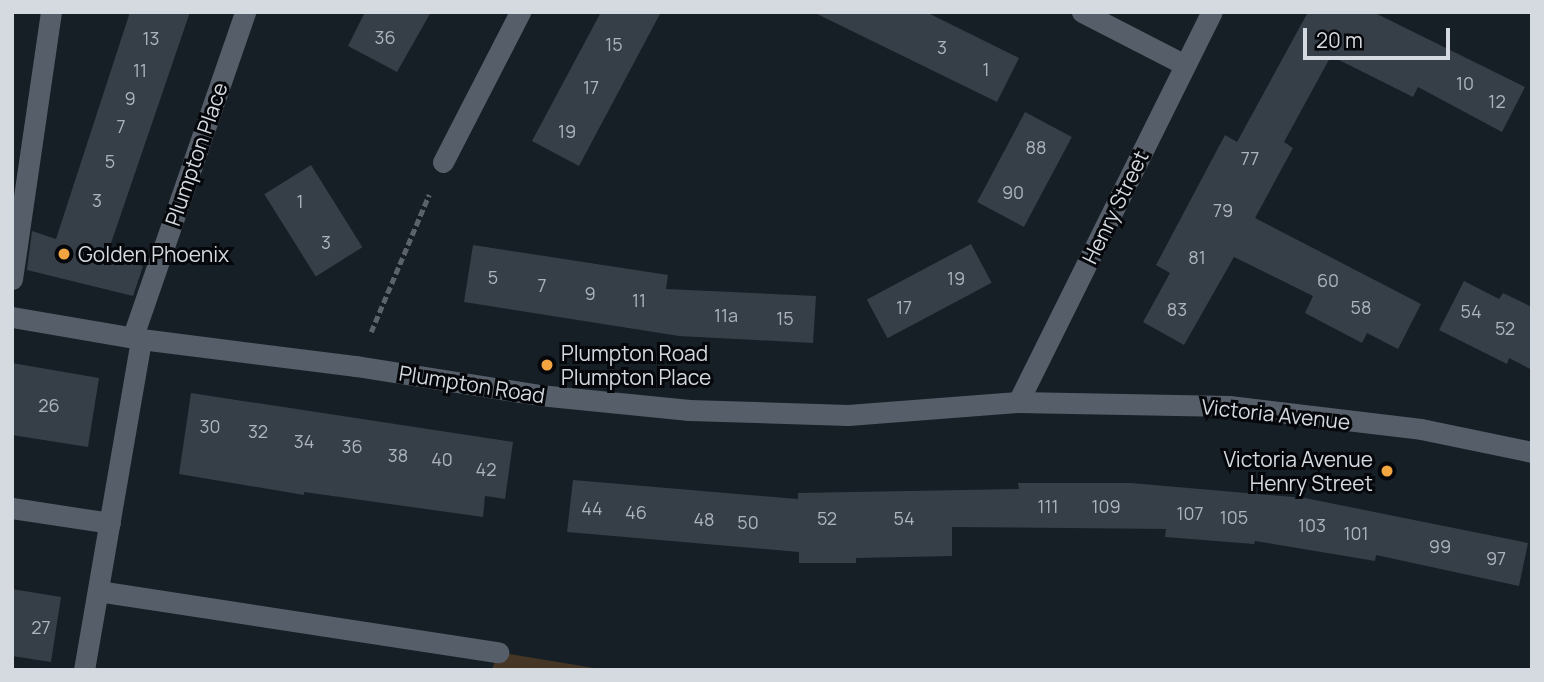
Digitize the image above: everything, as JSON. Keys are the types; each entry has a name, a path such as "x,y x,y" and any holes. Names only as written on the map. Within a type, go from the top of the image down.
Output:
{"street":[{"path":"12,279 51,12"},
{"name":"Plumpton Place","path":"84,670 110,523 137,337 245,12"},
{"path":"443,162 520,12"},
{"path":"1082,12 1185,65"},
{"name":"Henry Street","path":"1018,402 1212,12"},
{"name":"Plumpton Road","path":"12,317 539,395 689,410 848,415 1018,402"},
{"name":"Victoria Avenue","path":"1018,402 1229,406 1421,429 1532,452"},
{"path":"12,508 110,523"},
{"path":"98,591 498,652"}],"path":[{"path":"356,366 443,162"}],"shaded area":[{"path":"498,652 606,670 492,670"}],"building":[{"path":"130,12 190,12 107,255 143,266 133,296 27,270 32,231 56,239"},
{"path":"365,12 431,12 397,72 348,46"},
{"path":"601,12 661,12 579,166 532,141"},
{"path":"813,12 926,12 1019,58 997,102"},
{"path":"1308,12 1373,12 1525,87 1502,132 1418,87 1413,97 1331,56 1284,142 1293,148 1255,218 1421,304 1398,349 1367,333 1362,343 1305,313 1313,296 1234,257 1184,345 1143,322 1170,273 1156,265 1225,135 1237,142"},
{"path":"1025,112 1072,137 1024,227 977,202"},
{"path":"311,165 362,247 316,276 264,194"},
{"path":"971,244 992,283 887,338 867,299"},
{"path":"473,245 668,275 666,289 816,296 813,343 679,336 464,302"},
{"path":"1464,281 1499,299 1503,293 1532,307 1532,370 1509,358 1507,364 1439,330"},
{"path":"12,363 99,378 88,447 12,435"},
{"path":"191,393 513,442 505,499 485,496 483,517 304,492 304,495 179,474"},
{"path":"573,480 798,499 798,493 1019,489 1018,483 1131,483 1305,498 1528,543 1519,586 1376,555 1375,561 1255,541 1254,544 1165,537 1166,529 952,527 952,556 856,558 856,563 799,563 799,552 567,532"},
{"path":"12,589 61,597 51,662 12,656"}],"place":[{"name":"Golden Phoenix","path":"64,254"},
{"name":"Plumpton Road Plumpton Place","path":"547,365"},
{"name":"Victoria Avenue Henry Street","path":"1387,471"}]}
